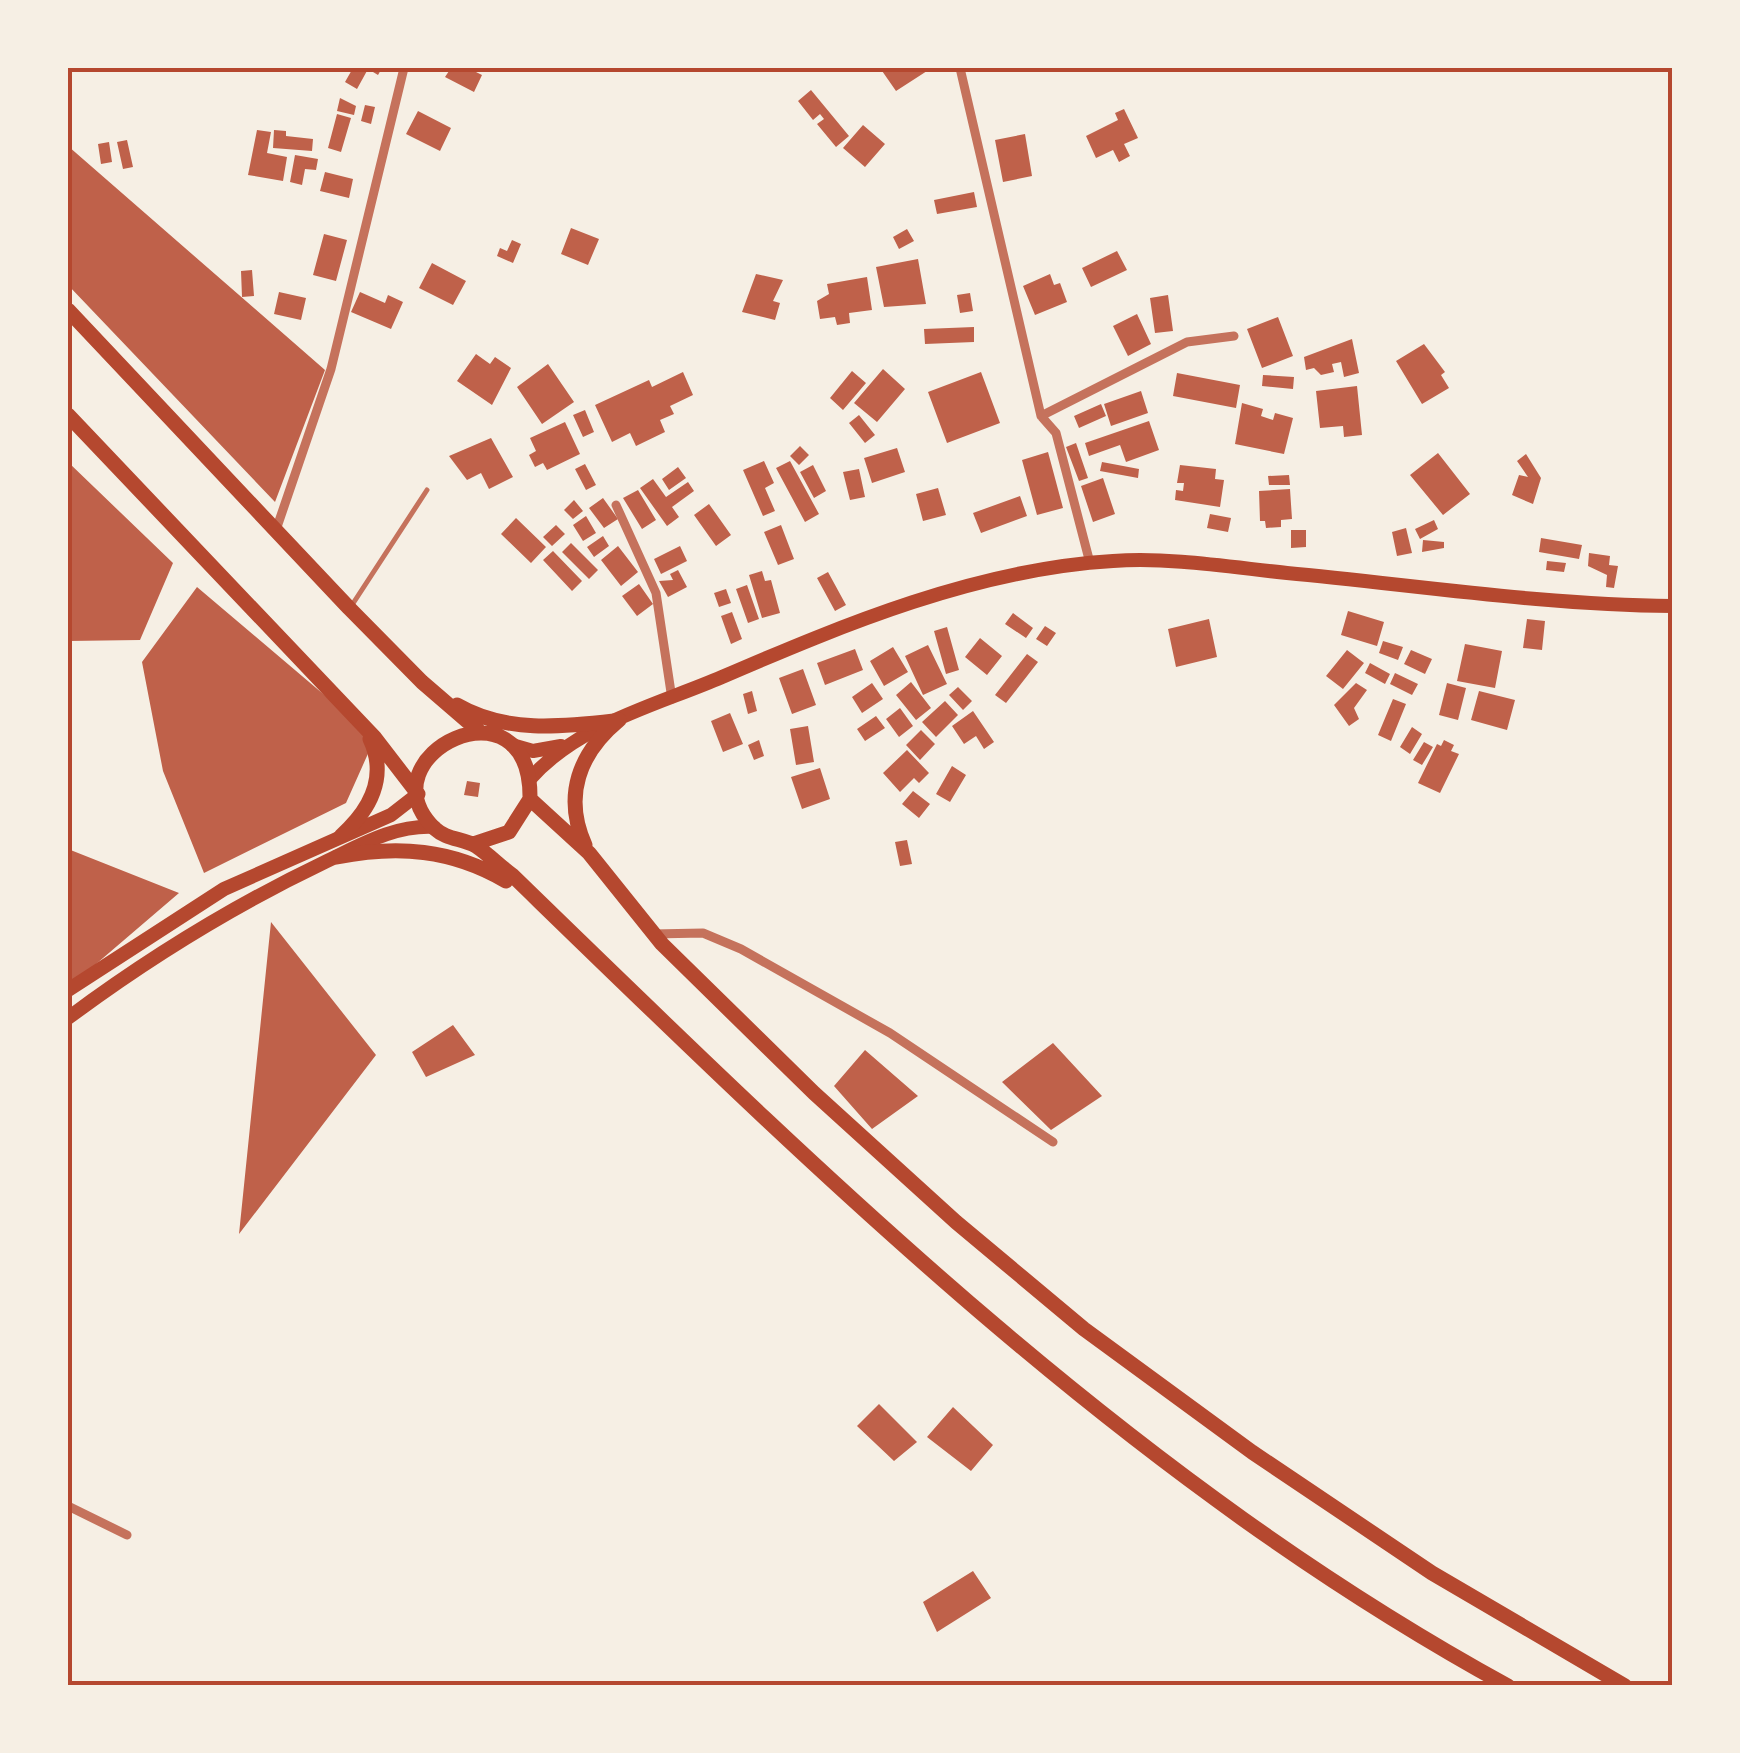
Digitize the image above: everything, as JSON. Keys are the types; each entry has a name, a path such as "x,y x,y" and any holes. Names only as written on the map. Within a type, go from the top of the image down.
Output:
{"highway":[{"path":"68,310 411,671 480,732 512,746 530,779 530,799 510,832 473,844"},
{"path":"68,414 364,726 418,794 434,827 451,839 473,844 539,902 924,1268 1082,1398 1251,1526 1454,1656 1508,1686"},
{"path":"411,671 462,708 486,719 540,727 617,720"},
{"path":"588,854 576,818 576,784 588,750 617,720"},
{"path":"341,836 368,808 376,784 374,748 364,726"},
{"path":"418,794 420,774 429,756 460,734 480,732"},
{"path":"530,799 588,854 653,934 814,1093 956,1222 1084,1330 1252,1452 1432,1573 1625,1686"},
{"path":"337,857 392,849 445,854 494,874 539,902"}],"main road":[{"path":"512,746 533,751 566,745 813,638 920,600 998,579 1090,563 1189,563 1562,600 1672,606"},
{"path":"530,779 566,745"},
{"path":"68,990 224,889 391,815 418,794"},
{"path":"68,1018 209,921 400,829 434,827"}],"street":[{"path":"276,530 330,369 404,68"},
{"path":"960,68 1041,416 1056,433 1090,563"},
{"path":"1041,416 1187,342 1234,336"},
{"path":"616,505 656,593 672,698"},
{"path":"653,934 702,933 741,949 890,1033 1053,1142"},
{"path":"68,1506 127,1535"}],"lane":[{"path":"349,608 427,490"}],"building":[{"path":"353,68 382,68 378,75 368,69 357,89 345,82"},
{"path":"451,68 468,68 482,75 474,92 445,77"},
{"path":"880,68 925,68 927,71 896,91"},
{"path":"811,90 849,136 836,147 817,124 824,119 820,114 813,120 798,101"},
{"path":"340,98 356,106 354,115 337,111"},
{"path":"365,105 375,107 371,124 361,121"},
{"path":"1124,109 1138,138 1124,144 1130,156 1119,162 1113,150 1096,158 1086,136 1118,120 1115,113"},
{"path":"418,111 451,128 440,151 406,134"},
{"path":"337,114 351,118 341,152 328,148"},
{"path":"863,125 885,144 865,167 843,148"},
{"path":"257,130 271,132 267,153 287,157 283,181 248,175"},
{"path":"274,130 286,131 286,136 313,139 312,151 273,148"},
{"path":"1025,134 1032,176 1003,182 995,140"},
{"path":"127,140 133,167 123,169 117,142"},
{"path":"109,142 112,162 101,164 98,144"},
{"path":"68,146 325,370 275,502 68,285"},
{"path":"295,155 318,159 316,170 305,169 302,185 290,182"},
{"path":"325,172 353,179 349,198 320,191"},
{"path":"974,192 977,207 937,214 934,200"},
{"path":"571,228 599,239 588,265 561,254"},
{"path":"907,229 914,241 899,249 893,237"},
{"path":"324,234 347,240 336,281 313,275"},
{"path":"512,240 521,244 513,263 497,256 500,248 507,251"},
{"path":"1117,251 1127,270 1091,287 1082,268"},
{"path":"918,259 926,304 884,307 876,267"},
{"path":"432,263 466,281 453,305 419,288"},
{"path":"252,270 254,296 242,297 241,271"},
{"path":"756,274 783,280 773,301 780,303 775,320 742,312"},
{"path":"1050,274 1054,285 1060,283 1067,302 1035,315 1023,286"},
{"path":"867,277 872,310 849,313 850,323 837,325 835,317 820,319 817,301 829,294 827,284"},
{"path":"279,292 306,298 301,320 274,314"},
{"path":"360,292 385,303 388,295 403,302 391,329 351,312"},
{"path":"970,293 973,311 960,313 957,295"},
{"path":"1168,295 1173,331 1155,333 1150,298"},
{"path":"1137,314 1151,344 1128,356 1113,326"},
{"path":"1278,317 1293,356 1262,368 1247,329"},
{"path":"974,327 974,342 925,344 924,329"},
{"path":"1352,339 1359,373 1344,377 1341,362 1332,364 1334,372 1321,375 1314,368 1306,370 1304,357"},
{"path":"1424,344 1445,372 1441,375 1449,388 1422,404 1396,361"},
{"path":"476,354 490,364 495,357 511,368 492,405 457,381"},
{"path":"548,364 574,402 542,424 517,387"},
{"path":"883,369 905,389 877,422 854,403"},
{"path":"852,371 866,383 843,410 830,398"},
{"path":"683,372 693,395 670,406 674,414 660,420 665,432 636,446 630,433 612,442 595,405 649,380 652,387"},
{"path":"981,372 1000,423 947,443 928,392"},
{"path":"1177,373 1240,385 1236,408 1173,396"},
{"path":"1263,375 1294,377 1293,389 1262,386"},
{"path":"1357,386 1362,435 1344,437 1343,426 1320,428 1316,391"},
{"path":"1141,391 1148,413 1111,426 1104,404"},
{"path":"1242,403 1263,409 1261,416 1273,420 1275,413 1293,418 1284,454 1235,444"},
{"path":"1101,404 1106,416 1079,428 1074,416"},
{"path":"585,410 594,432 583,437 573,415"},
{"path":"859,415 875,435 865,443 849,423"},
{"path":"1149,421 1159,450 1126,462 1120,445 1089,456 1085,443"},
{"path":"565,422 580,454 547,470 543,463 535,467 529,455 536,451 530,438"},
{"path":"491,438 513,477 489,489 481,473 467,480 449,456"},
{"path":"1076,443 1088,478 1079,481 1066,447"},
{"path":"800,446 809,455 799,465 790,456"},
{"path":"897,448 905,472 872,483 864,458"},
{"path":"1048,452 1063,508 1037,515 1022,460"},
{"path":"1438,453 1470,494 1443,515 1410,475"},
{"path":"1526,454 1541,478 1533,504 1512,495 1519,475 1528,477 1517,461"},
{"path":"764,461 774,483 765,488 775,511 763,516 743,470"},
{"path":"790,461 819,514 805,522 776,468"},
{"path":"68,462 173,563 140,640 68,641"},
{"path":"1102,462 1139,469 1138,478 1100,471"},
{"path":"585,464 596,485 586,490 575,469"},
{"path":"813,465 826,491 814,498 800,472"},
{"path":"1180,465 1216,469 1215,479 1224,480 1220,507 1175,500 1176,490 1183,491 1184,483 1177,483"},
{"path":"678,467 686,478 669,490 662,479"},
{"path":"859,469 865,497 850,500 843,472"},
{"path":"1289,475 1290,485 1269,485 1268,476"},
{"path":"1103,478 1115,514 1093,522 1081,486"},
{"path":"653,479 666,497 688,482 694,491 672,507 679,517 667,526 640,488"},
{"path":"938,488 946,515 923,521 916,494"},
{"path":"1290,489 1292,519 1281,520 1281,527 1266,528 1265,521 1260,521 1259,491"},
{"path":"638,490 656,520 642,529 623,498"},
{"path":"1020,496 1027,516 981,533 973,513"},
{"path":"603,498 618,519 604,528 589,508"},
{"path":"574,500 583,511 573,519 564,510"},
{"path":"709,504 731,535 716,546 694,515"},
{"path":"1210,514 1231,518 1228,532 1207,528"},
{"path":"586,516 596,533 583,541 573,525"},
{"path":"516,518 546,547 531,563 501,534"},
{"path":"1434,520 1438,529 1420,539 1415,529"},
{"path":"556,525 565,534 552,546 543,537"},
{"path":"781,525 794,559 778,565 764,532"},
{"path":"1406,528 1412,553 1397,556 1392,532"},
{"path":"1291,530 1306,530 1306,547 1291,548"},
{"path":"603,536 609,546 594,557 587,547"},
{"path":"1541,538 1582,545 1579,559 1539,552"},
{"path":"1423,540 1444,542 1444,548 1422,552"},
{"path":"571,543 598,570 589,579 562,552"},
{"path":"618,546 638,572 621,586 601,560"},
{"path":"680,546 687,561 661,574 654,559"},
{"path":"553,551 582,581 572,591 543,560"},
{"path":"1589,553 1610,556 1609,565 1618,566 1614,588 1606,587 1607,575 1588,566"},
{"path":"1547,561 1566,563 1564,572 1546,570"},
{"path":"678,570 687,587 668,597 659,581 673,580 670,574"},
{"path":"762,571 765,581 771,580 780,613 762,618 749,575"},
{"path":"828,572 846,605 835,611 817,578"},
{"path":"639,584 653,604 637,616 622,596"},
{"path":"747,585 759,619 748,623 736,589"},
{"path":"197,587 375,738 346,803 204,873 163,771 142,662"},
{"path":"726,589 731,603 719,607 714,593"},
{"path":"1348,611 1384,622 1377,646 1341,635"},
{"path":"732,612 742,639 731,644 721,616"},
{"path":"1013,613 1033,628 1026,638 1005,624"},
{"path":"1209,619 1217,657 1176,667 1168,629"},
{"path":"1527,619 1545,621 1542,650 1523,648"},
{"path":"1045,626 1056,633 1047,646 1036,639"},
{"path":"947,627 959,670 946,674 934,631"},
{"path":"980,638 1002,656 987,675 965,657"},
{"path":"1383,641 1403,647 1398,660 1379,653"},
{"path":"1465,644 1502,651 1495,688 1457,681"},
{"path":"928,645 947,684 923,695 905,656"},
{"path":"893,647 908,672 884,686 870,661"},
{"path":"855,649 863,670 825,685 817,663"},
{"path":"1347,650 1364,663 1343,689 1326,676"},
{"path":"1411,650 1432,659 1425,674 1404,664"},
{"path":"1027,654 1038,662 1006,703 995,695"},
{"path":"1370,663 1390,674 1385,684 1365,673"},
{"path":"803,669 816,705 792,714 779,678"},
{"path":"1395,673 1418,684 1412,695 1390,684"},
{"path":"911,682 931,708 916,720 896,695"},
{"path":"872,683 883,699 862,713 852,697"},
{"path":"1356,683 1367,690 1354,708 1359,719 1349,726 1334,705"},
{"path":"1447,683 1466,688 1458,720 1439,715"},
{"path":"958,687 972,701 963,710 949,695"},
{"path":"752,691 757,711 748,714 743,694"},
{"path":"1479,691 1515,700 1507,730 1471,720"},
{"path":"1393,699 1406,704 1391,741 1378,735"},
{"path":"945,701 958,715 936,737 922,722"},
{"path":"900,708 913,726 899,737 886,719"},
{"path":"973,711 994,742 984,749 976,736 964,744 952,726"},
{"path":"730,713 743,744 723,752 711,721"},
{"path":"876,716 885,728 865,741 857,729"},
{"path":"808,726 814,762 796,765 790,729"},
{"path":"1412,727 1422,734 1410,754 1400,747"},
{"path":"921,730 935,744 920,760 906,745"},
{"path":"759,740 764,756 754,760 748,745"},
{"path":"1444,740 1454,745 1451,751 1459,754 1440,793 1418,783 1437,744 1441,746"},
{"path":"1424,742 1433,747 1422,765 1413,760"},
{"path":"907,750 929,773 919,783 914,778 900,792 883,773"},
{"path":"952,766 966,775 950,802 936,794"},
{"path":"820,768 830,799 802,809 791,777"},
{"path":"467,781 480,783 478,797 464,795"},
{"path":"913,791 930,804 919,818 902,804"},
{"path":"907,840 912,864 900,866 895,842"},
{"path":"68,849 179,893 68,988"},
{"path":"271,922 376,1055 239,1234"},
{"path":"453,1025 475,1055 426,1077 412,1052"},
{"path":"1053,1043 1102,1096 1051,1130 1002,1082"},
{"path":"865,1050 918,1096 872,1129 834,1086"},
{"path":"879,1404 917,1442 894,1461 857,1426"},
{"path":"953,1407 993,1445 971,1471 927,1437"},
{"path":"973,1571 991,1598 937,1632 923,1602"}]}
